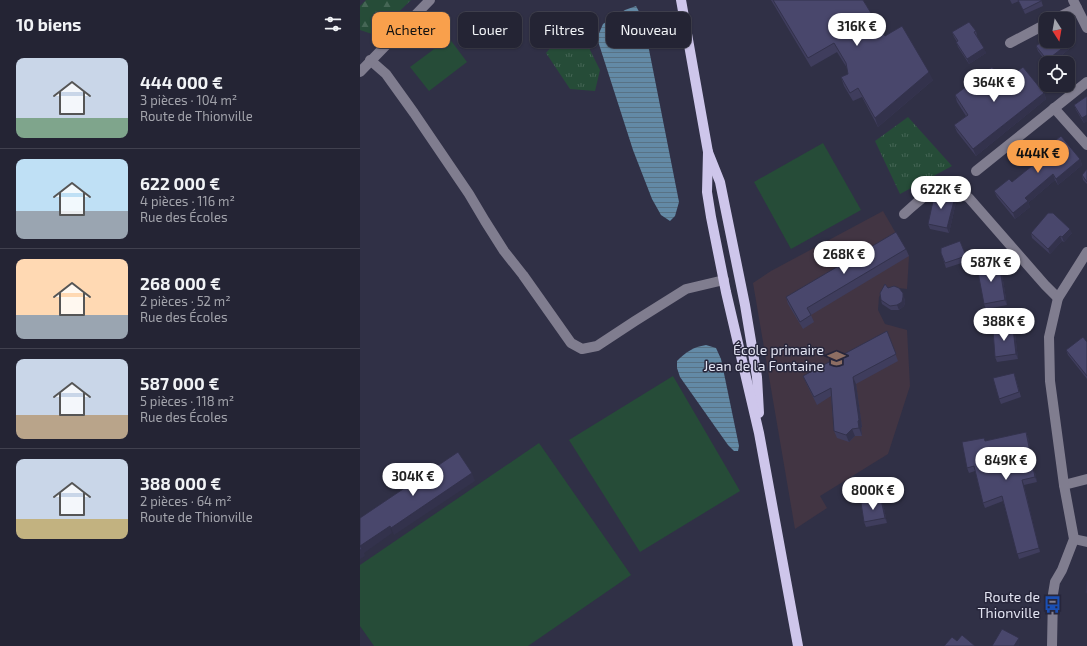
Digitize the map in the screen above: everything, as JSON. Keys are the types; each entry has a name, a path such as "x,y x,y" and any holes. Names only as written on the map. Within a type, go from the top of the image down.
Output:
{"main road":[{"path":"680,0 708,152 720,182 745,306 757,377 759,433"},
{"path":"708,152 707,192 726,292 759,433 798,646"},
{"path":"726,292 737,294 745,306"}],"street":[{"path":"360,72 430,0"},
{"path":"1064,12 1075,4 1087,28"},
{"path":"1010,43 1039,28"},
{"path":"370,60 386,74 414,113 469,194 504,251 523,275 571,343 582,349 597,346 686,289 724,280"},
{"path":"976,171 1087,82"},
{"path":"1054,108 1087,144"},
{"path":"904,214 929,193 940,188 954,188 969,198 1058,298"},
{"path":"1052,646 1053,594 1055,582 1062,570 1074,539 1064,485 1050,381 1049,337 1058,298 1087,252"},
{"path":"1064,485 1087,479"},
{"path":"1074,539 1087,542"}],"shaded area":[{"name":"École primaire Jean de la Fontaine","path":"883,211 909,256 907,289 890,287 884,288 879,297 878,310 885,324 907,330 910,386 888,454 820,496 827,508 795,529 753,283 771,271"}],"green space":[{"path":"366,0 411,0 399,12 372,12 372,34 360,30 360,6"},
{"path":"450,39 467,62 429,91 410,67 436,48 450,48"},
{"path":"550,48 589,48 600,70 595,91 570,89 546,53"},
{"path":"908,117 952,166 900,194 875,141"},
{"path":"823,143 861,210 791,249 754,182"},
{"path":"673,376 740,491 640,552 569,440"},
{"path":"539,443 631,575 528,646 374,646 360,626 360,565"}],"water":[{"path":"636,6 639,12 622,12"},
{"path":"606,22 606,48 649,48 679,202 675,216 670,221 661,215 652,199 633,150 598,41 598,36 603,24"},
{"path":"706,345 716,348 721,359 739,446 738,451 734,451 728,445 680,377 677,368 677,361 690,350"}],"building":[{"path":"773,0 863,0 885,36 902,26 929,72 875,118 858,88 850,93 841,77 848,74 846,63 834,43 808,58"},
{"path":"1018,0 1041,0 1041,1 1023,10"},
{"path":"969,22 976,31 974,32 984,48 967,59 956,42 958,41 952,32"},
{"path":"1039,44 1039,48 1063,48 1052,56 1044,56 1036,46"},
{"path":"992,67 1003,82 1023,67 1039,87 1039,92 1044,93 973,149 954,125 968,115 955,95"},
{"path":"1087,96 1087,115 1082,118 1074,105"},
{"path":"1061,136 1080,159 1056,179 1053,174 1025,198 1028,201 1013,213 994,191 1009,179 1012,182 1043,157 1040,153"},
{"path":"1087,169 1087,182 1082,175"},
{"path":"935,192 955,197 947,228 928,224"},
{"path":"1048,213 1053,213 1070,229 1062,237 1060,236 1048,249 1031,233"},
{"path":"896,232 906,249 807,308 811,315 800,322 786,297"},
{"path":"960,241 966,256 945,263 941,253 941,248"},
{"path":"999,263 1005,300 984,304 977,267"},
{"path":"885,284 888,288 894,286 899,288 903,293 902,302 897,305 890,306 881,300 880,293"},
{"path":"1013,328 1016,354 995,357 993,330"},
{"path":"887,331 896,354 853,377 859,428 852,429 846,435 834,431 831,388 814,397 803,376"},
{"path":"1083,337 1087,342 1087,376 1066,350"},
{"path":"1014,373 1019,392 999,399 993,378"},
{"path":"1026,432 1035,477 1022,480 1039,548 1017,554 1002,496 983,503 974,466 967,468 962,442 984,438 985,441"},
{"path":"458,452 472,473 391,528 390,526 360,546 360,518"},
{"path":"881,499 885,518 864,522 861,503"},
{"path":"1002,629 1019,638 1014,646 992,646"},
{"path":"962,635 975,646 944,646 952,637 957,641"}],"place":[{"name":"École primaire Jean de la Fontaine","path":"837,358"},
{"name":"Route de Thionville","path":"1053,605"}]}
